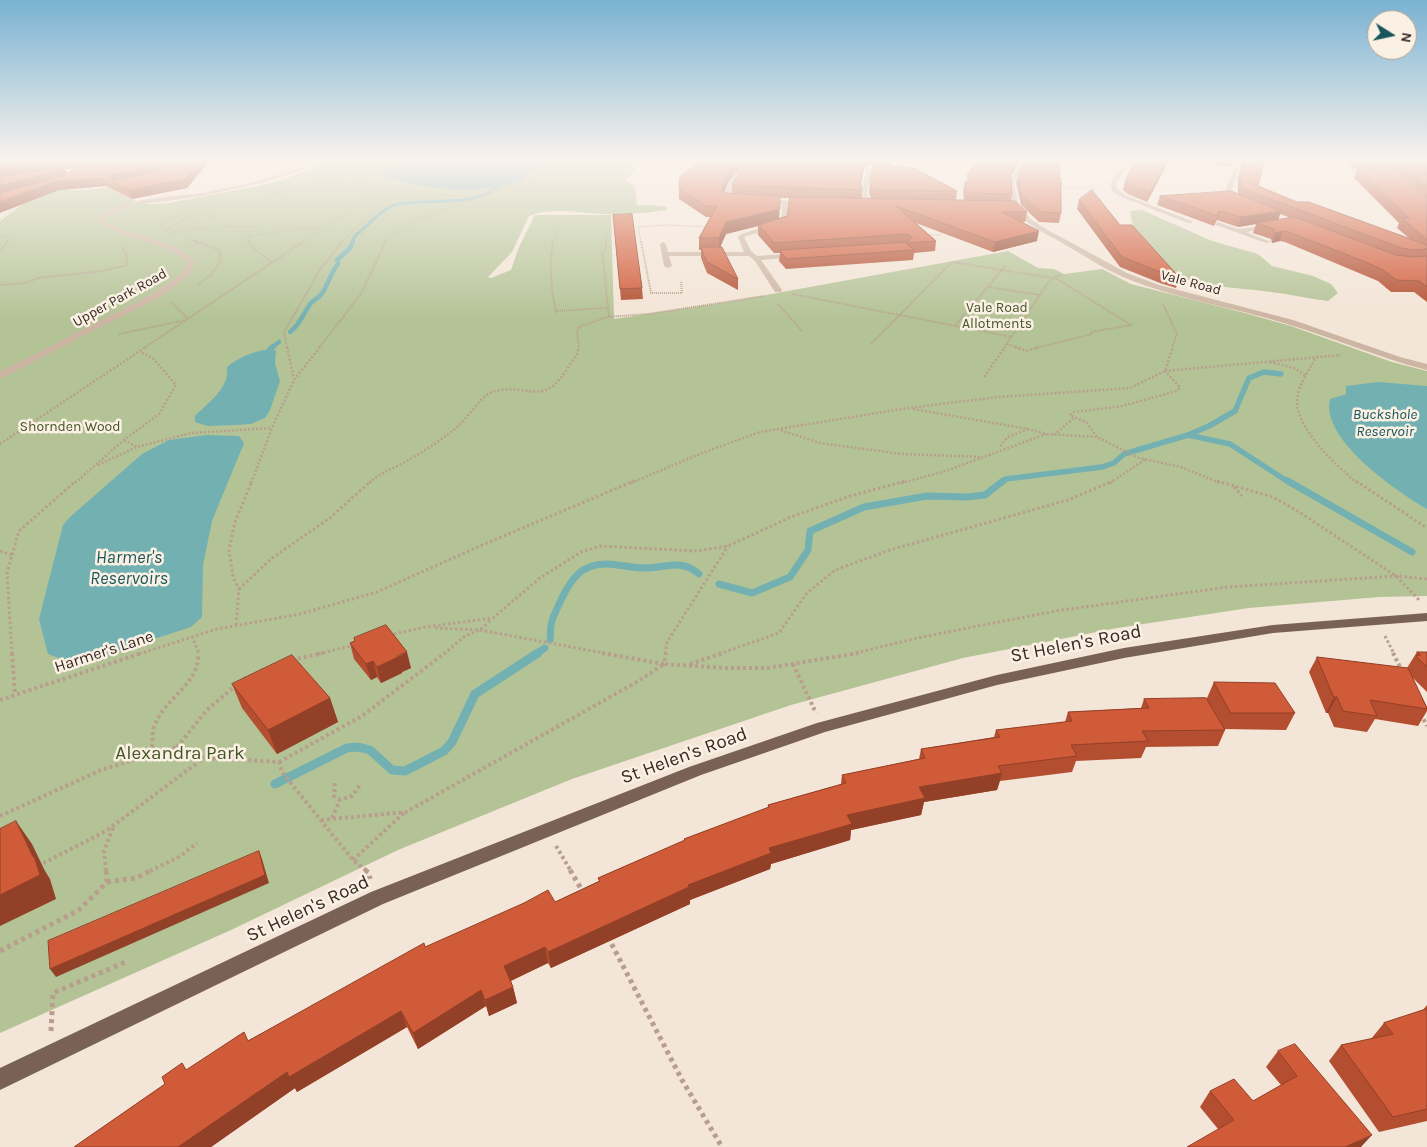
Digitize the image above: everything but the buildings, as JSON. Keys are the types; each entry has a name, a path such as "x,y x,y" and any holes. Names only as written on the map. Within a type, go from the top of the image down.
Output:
{"main road":[{"name":"St Helen's Road","path":"0,1079 377,898 695,771 822,727 997,680 1124,653 1273,629 1378,620 1424,610"}],"street":[{"name":"Upper Park Road","path":"0,376 162,292 186,274 191,262 184,253 134,238 104,224 100,220 100,216 110,212"},
{"path":"780,291 742,242 741,236 784,223 785,212"},
{"name":"Vale Road","path":"1018,212 1077,250 1124,275 1156,287 1290,322 1397,359 1427,367"},
{"path":"1163,212 1190,222"},
{"path":"1218,224 1268,242"},
{"path":"1238,231 1281,224"},
{"path":"663,244 668,266"},
{"path":"666,254 803,255"}],"path":[{"path":"0,219 10,212"},
{"path":"0,444 347,212"},
{"path":"294,380 284,332 321,268 350,233 376,212"},
{"path":"236,625 239,589 233,577 229,550 235,522 265,450 272,428 294,380 361,294 383,244 397,230 416,220 440,212"},
{"path":"0,284 26,283 38,278 102,271 127,264 126,253 120,246 134,238 167,230 181,220 196,215 214,215 210,219"},
{"path":"219,226 257,227 247,237"},
{"path":"557,226 557,233 553,242 552,265 553,302 556,312 607,308"},
{"path":"173,235 190,228 208,227"},
{"path":"936,227 939,235"},
{"path":"247,237 292,229 322,228"},
{"path":"922,235 939,235 953,228"},
{"path":"606,232 606,249 602,252 609,317"},
{"path":"0,235 9,238 0,251"},
{"path":"247,237 252,248 272,262"},
{"path":"871,344 952,262 1054,278 1131,325 1091,332 1092,334 1027,351 1007,344"},
{"path":"955,326 990,287 1006,265"},
{"path":"984,377 1040,295 1054,278 1063,275"},
{"path":"990,287 1040,295"},
{"path":"1156,287 1177,334 1165,371"},
{"path":"239,589 271,559 331,517 379,474 438,443 463,422 488,393 504,390 547,391 560,382 579,353 577,332 579,327 609,317 657,313 770,295 780,291 898,316 1012,337"},
{"path":"162,292 188,319"},
{"path":"770,295 803,332"},
{"path":"118,334 188,319"},
{"path":"15,694 8,573 19,531 124,440 160,414 176,385 153,358 140,352"},
{"path":"1165,371 1342,355"},
{"path":"1316,358 1306,376 1297,401 1301,418 1313,439 1346,476 1427,528"},
{"path":"1265,361 1287,365 1306,376"},
{"path":"1097,437 1084,420 1070,415 1074,412 1122,406 1177,391 1180,388 1165,371"},
{"name":"Harmer's Lane","path":"0,700 192,636 236,625 300,614 378,592 480,546 702,453 760,432 908,408 999,397 1130,388 1165,371"},
{"path":"908,408 1028,429 1046,434 1097,437 1134,456 1181,467 1273,498 1396,576 1424,610"},
{"path":"1054,435 1074,418"},
{"path":"93,468 137,447 191,433 272,428"},
{"path":"777,429 820,443 902,454 984,457"},
{"path":"1000,446 1001,442 1009,435 1028,429"},
{"path":"0,816 101,770 177,747 204,758 279,762 362,716 424,670 465,636 480,630 540,578 581,552 601,546 696,551 728,546 791,517 850,496 946,471 1046,434"},
{"path":"124,440 137,447"},
{"path":"688,665 779,633 807,593 835,570 890,550 1068,500 1114,481 1146,459"},
{"path":"1234,486 1242,496"},
{"path":"354,860 406,812 642,679 664,664 667,642 728,546"},
{"path":"0,551 12,555"},
{"path":"425,627 480,630 664,664 726,668 767,668 862,652 922,637 1055,611 1228,587 1396,576 1427,579"},
{"path":"381,637 425,627 493,618"},
{"path":"1378,620 1402,673"},
{"path":"152,753 155,724 162,712 191,680 199,660 199,647 192,636"},
{"path":"177,747 207,710 249,675 273,664 355,644"},
{"path":"792,664 822,727"},
{"path":"1419,709 1427,726"},
{"path":"35,868 115,825 204,758"},
{"path":"279,762 282,772 293,783 354,860 368,873 377,898"},
{"path":"335,783 332,790 334,796 340,800"},
{"path":"331,818 340,800 352,796 360,785"},
{"path":"322,820 406,812"},
{"path":"107,882 104,851 115,825"},
{"path":"547,829 585,897"},
{"path":"0,951 79,910 107,882 136,878 179,857 197,843"},
{"path":"604,931 682,1080 722,1147"},
{"path":"52,1011 53,993 128,961"}],"green space":[{"name":"Alexandra Park","path":"13,212 551,212 529,216 512,252 488,277 491,278 511,270 519,247 535,215 611,215 614,319 733,301 1008,251 1038,268 1054,269 1064,274 1102,269 1131,284 1291,326 1392,362 1427,371 1427,596 1379,597 1249,608 1117,628 963,658 791,705 572,779 398,850 231,930 0,1033 0,221"},
{"name":"Alexandra Park","path":"571,212 655,212 643,213 602,214"},
{"path":"1130,212 1145,212 1212,241 1258,254 1272,266 1313,276 1331,284 1338,293 1328,301 1203,284 1171,273 1157,265 1144,254 1135,234"}],"water":[{"path":"270,349 276,351 275,363 280,381 270,410 265,418 251,424 236,425 207,426 195,422 195,416 222,388 227,375 227,367 247,355"},
{"name":"Buckshole Reservoir","path":"1378,382 1427,386 1427,509 1397,490 1363,462 1348,447 1337,431 1330,414 1330,399 1346,394 1346,386"},
{"name":"Harmer's Reservoirs","path":"207,435 239,436 244,443 212,521 203,565 202,617 191,627 86,661 72,663 48,654 39,619 63,525 142,454 169,440"}],"waterway":[{"path":"352,242 355,236 383,212"},
{"path":"290,332 297,326 311,303 323,292 338,264 337,260 350,248 353,241"},
{"path":"271,348 279,342"},
{"path":"1188,435 1209,426 1235,411 1249,378 1264,372 1281,374"},
{"path":"1001,483 1006,479 1102,467 1114,463 1124,454 1188,435"},
{"path":"1188,435 1230,444 1290,483"},
{"path":"719,584 752,593 790,577 808,550 810,531 864,507 927,496 967,497 985,495 1003,481"},
{"path":"1288,481 1412,552"},
{"path":"550,640 551,625 555,613 573,579 583,570 606,564 643,568 680,565 693,569 699,574"},
{"path":"536,654 545,648"},
{"path":"275,784 347,748 358,747 370,750 392,770 405,771 444,751 452,742 475,694 538,653"}],"park label":[{"name":"Vale Road Allotments","path":"997,316"},
{"name":"Shornden Wood","path":"70,427"}]}
